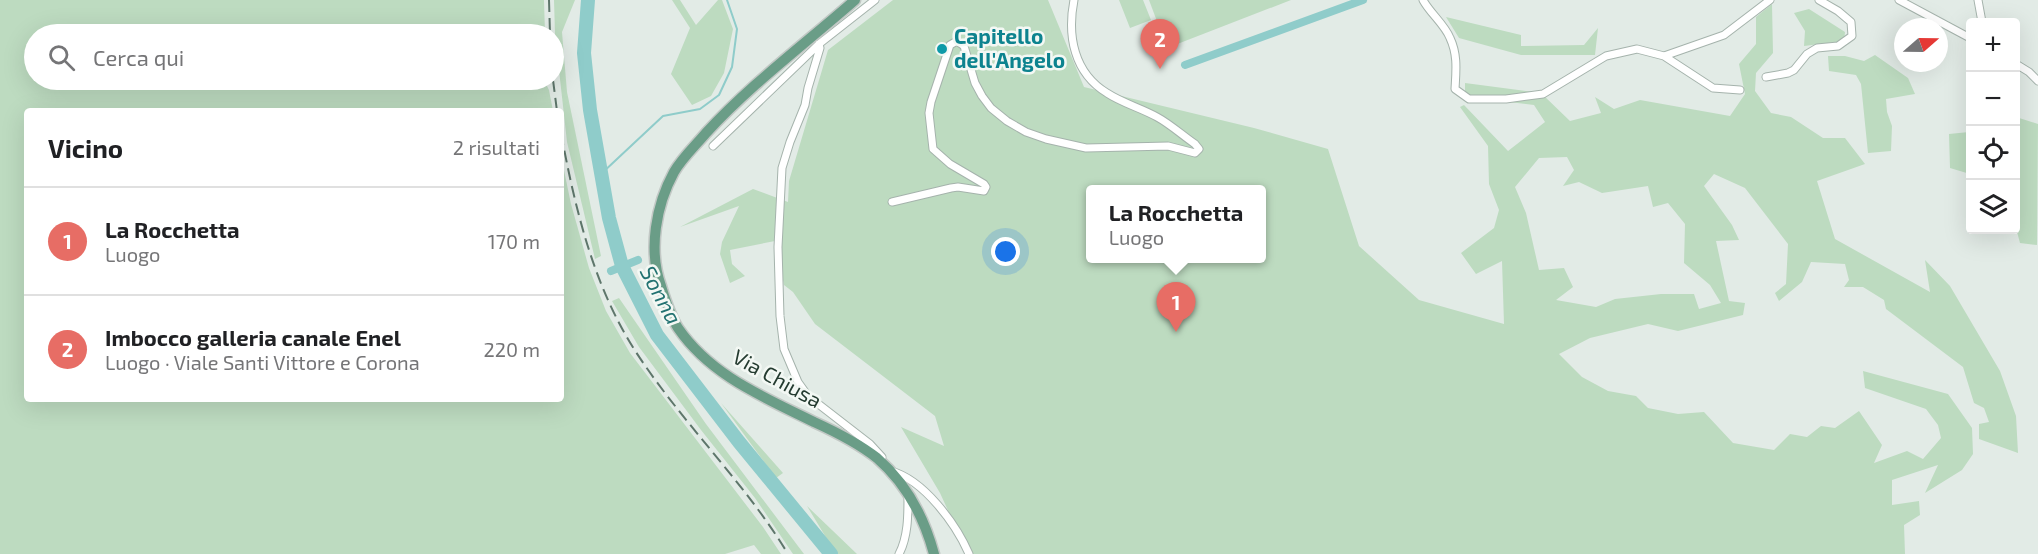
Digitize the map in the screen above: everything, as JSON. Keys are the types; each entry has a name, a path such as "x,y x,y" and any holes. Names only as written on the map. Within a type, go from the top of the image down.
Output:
{"main road":[{"name":"Via Chiusa","path":"855,0 720,117 675,171 660,207 655,236 656,272 677,326 704,359 733,381 843,436 890,470 908,491 922,516 934,554"}],"street":[{"path":"713,146 819,44 875,0"},
{"path":"892,202 901,198 951,188 984,191 986,187 950,164 933,149 929,113 931,102 950,45 957,41 964,46 975,83 991,108 1026,132 1086,148 1168,146 1195,153 1199,149 1160,118 1109,95 1092,83 1084,73 1074,49 1070,26 1074,0"},
{"path":"1423,0 1450,37 1457,62 1455,89 1469,99 1506,99 1543,94 1606,56 1637,50 1664,56 1713,88 1740,90"},
{"path":"1664,56 1724,35 1770,0"},
{"path":"1766,77 1788,73 1794,70 1807,54 1817,48 1838,45 1852,36 1851,22 1819,0"},
{"path":"1899,0 1966,35"},
{"path":"1978,0 1981,18"},
{"path":"819,44 820,48 805,105 789,142 782,168 778,247 780,316 784,349 798,382 808,396 870,444 884,459 890,470 900,473 932,498 947,517 969,554"},
{"path":"2020,66 2038,81"},
{"path":"2029,72 2038,69"},
{"path":"899,554 903,546 908,518 908,491"}],"green space":[{"path":"0,0 544,0 545,24 24,24 24,90 549,90 552,108 24,108 24,402 564,402 564,170 589,268 606,311 630,353 763,527 781,554 761,554 754,545 725,554 0,554"},
{"path":"554,0 575,0 564,27 564,24 555,24"},
{"path":"672,0 680,0 696,25 718,0 722,0 733,29 724,73 711,96 692,105 671,74 690,28"},
{"path":"893,0 1048,0 1084,87 1254,128 1328,149 1359,246 1419,300 1504,324 1502,261 1476,274 1461,253 1494,228 1499,210 1489,184 1488,146 1460,107 1464,105 1508,151 1545,122 1534,105 1465,97 1465,83 1541,93 1570,121 1601,113 1595,97 1614,109 1640,100 1730,116 1745,94 1739,64 1756,44 1756,17 1772,4 1773,53 1756,73 1755,91 1771,113 1791,117 1823,138 1845,138 1865,164 1817,181 1835,239 1930,292 1925,260 1950,286 2000,371 2016,416 2018,453 1979,439 1979,424 1989,422 1984,408 1974,403 1963,367 1886,309 1884,300 1863,287 1844,287 1849,280 1845,264 1811,262 1802,282 1779,301 1775,293 1786,284 1788,244 1745,188 1714,174 1704,186 1732,225 1739,240 1716,241 1729,301 1745,303 1743,315 1678,331 1648,324 1590,338 1559,354 1582,377 1608,391 1636,396 1648,408 1678,414 1704,412 1733,443 1774,450 1790,434 1807,437 1821,426 1835,428 1859,411 1882,445 1874,463 1907,451 1923,459 1941,438 1938,425 1926,409 1865,388 1863,371 1948,394 1972,428 1973,454 1962,470 1925,493 1938,465 1892,480 1892,505 1919,501 1920,515 1904,525 1905,554 968,554 940,493 901,427 944,446 935,416 815,324 793,292 784,285 775,241 730,250 732,264 745,276 730,283 720,254 722,242 739,206 680,227 753,189 788,202 789,181 828,50","holes":["1567,157 1574,170 1563,186 1579,182 1602,193 1648,186 1653,207 1668,203 1685,224 1684,263 1710,285 1721,303 1699,309 1694,294 1661,294 1615,299 1596,307 1556,300 1573,287 1564,268 1539,270 1526,213 1515,187 1539,158"]},
{"path":"1119,0 1143,0 1151,20 1130,28"},
{"path":"1149,0 1291,0 1167,48"},
{"path":"1809,9 1845,32 1844,41 1804,46 1805,31 1794,13"},
{"path":"1446,17 1521,35 1521,46 1584,45 1598,28 1595,55 1521,55 1459,38"},
{"path":"1875,55 1894,68 1894,72 1899,72 1908,78 1915,94 1886,99 1887,112 1892,126 1891,151 1868,153 1861,84 1856,75 1829,71 1828,56 1845,56 1864,61"},
{"path":"564,56 567,92 601,256 595,259 567,142 561,90 564,90"},
{"path":"2020,118 2038,124 2037,245 2020,243 2018,234 2020,234"},
{"path":"1966,132 1966,173 1950,168 1949,134"},
{"path":"619,298 706,424 804,554 793,554 755,498 639,347 612,301"},
{"path":"721,403 783,473 776,478"},
{"path":"807,506 857,554 836,554"}],"waterway":[{"name":"Sonna","path":"588,0 584,53 590,110 609,218 622,266 657,335 739,442 831,554"},
{"path":"601,174 663,116 700,109 719,95 732,67 737,29 727,0"},
{"path":"1185,65 1363,0"},
{"name":"Sonna","path":"611,271 638,260"}],"railway":[{"path":"549,0 550,24"},
{"path":"554,90 557,108"},
{"path":"564,147 587,245 607,298 620,324 652,375 752,501 788,554"}],"place":[{"name":"Capitello dell'Angelo","path":"942,49"},
{"name":"Imbocco galleria canale Enel","path":"1160,69"},
{"name":"La Rocchetta","path":"1176,332"}]}
